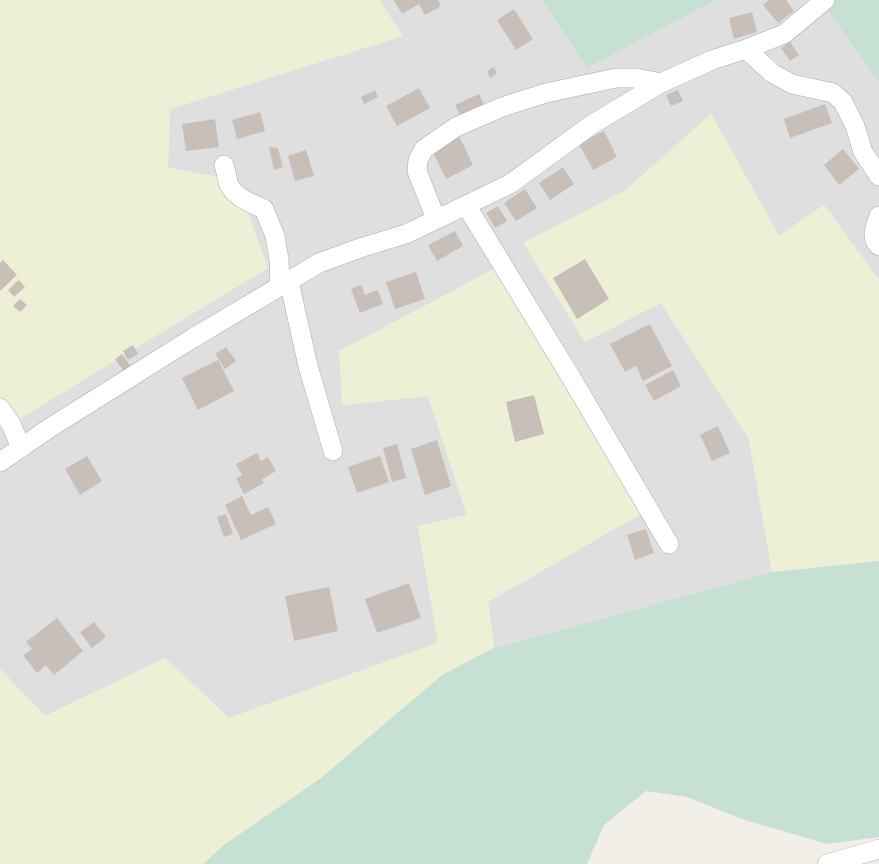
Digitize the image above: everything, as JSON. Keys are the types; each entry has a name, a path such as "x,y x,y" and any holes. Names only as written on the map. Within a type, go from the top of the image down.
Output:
{"street":[{"path":"0,462 51,427 193,338 319,263 363,247 406,234 510,184 591,125 660,83 712,60 746,49 784,34 825,0"},
{"path":"746,49 772,73 792,84 833,93 843,102 855,126 863,152 879,176"},
{"path":"436,220 417,171 418,160 424,149 456,127 502,107 546,93 616,78 636,78 660,83"},
{"path":"224,165 229,185 249,203 264,209 275,236 284,283 333,451"},
{"path":"466,205 568,372 669,544"},
{"path":"879,216 873,235 879,246"},
{"path":"0,408 11,424 21,448"},
{"path":"827,864 879,849"}],"shaded area":[{"path":"379,0 542,0 587,68 717,0 820,0 879,83 879,280 824,205 779,236 711,114 626,190 524,243 661,303 749,439 772,572 494,648 488,602 642,513 494,269 342,405 428,396 467,515 418,526 438,643 229,718 165,658 45,716 0,669 0,414 236,180 168,168 170,109 402,36"}],"green space":[{"path":"0,0 379,0 403,36 170,109 168,168 236,180 268,268 11,424 0,414"},
{"path":"542,0 717,0 587,68"},
{"path":"820,0 879,0 879,83"},
{"path":"711,114 779,236 824,205 879,280 879,561 772,572 749,439 661,303 585,342 523,243 626,190"},
{"path":"494,269 642,513 488,602 494,648 442,675 321,778 224,845 203,864 0,864 0,669 45,716 165,658 229,718 438,643 418,526 467,515 428,396 342,405 339,351"},
{"path":"879,561 879,837 827,844 745,820 687,797 646,791 604,825 587,864 203,864 224,845 321,778 442,675 494,648 772,572"}],"building":[{"path":"394,0 438,0 441,6 425,15 419,4 402,14"},
{"path":"769,0 786,0 794,11 778,23 763,5"},
{"path":"514,9 533,39 516,50 497,20"},
{"path":"752,12 757,32 734,39 729,18"},
{"path":"790,42 799,55 790,61 781,48"},
{"path":"494,67 497,73 490,78 487,71"},
{"path":"419,88 430,108 397,126 386,106"},
{"path":"375,90 378,97 364,104 361,97"},
{"path":"678,90 683,101 671,106 666,95"},
{"path":"479,94 486,108 462,119 455,105"},
{"path":"825,104 832,123 790,138 784,119"},
{"path":"260,112 265,131 237,139 232,120"},
{"path":"215,119 219,147 186,151 182,124"},
{"path":"604,131 617,157 593,170 579,144"},
{"path":"459,136 473,165 446,179 432,150"},
{"path":"269,147 278,148 283,167 274,170"},
{"path":"843,149 859,169 839,185 824,165"},
{"path":"306,150 314,176 295,181 288,156"},
{"path":"563,167 574,184 550,200 539,183"},
{"path":"525,189 537,208 516,221 504,203"},
{"path":"498,206 507,221 495,228 486,213"},
{"path":"455,231 463,246 437,261 428,245"},
{"path":"585,259 609,299 577,319 553,278"},
{"path":"3,260 17,275 0,291 0,263"},
{"path":"416,272 425,299 395,309 386,282"},
{"path":"19,280 25,287 14,297 8,290"},
{"path":"361,285 365,295 378,290 383,304 360,313 351,289"},
{"path":"20,299 27,305 20,312 13,306"},
{"path":"650,324 672,366 643,381 636,366 625,372 610,344"},
{"path":"133,345 138,354 128,360 123,351"},
{"path":"226,347 236,361 225,369 215,354"},
{"path":"122,354 132,368 125,373 115,359"},
{"path":"218,360 234,391 198,410 182,378"},
{"path":"673,370 681,386 654,401 645,385"},
{"path":"534,395 544,434 515,442 506,402"},
{"path":"718,426 730,453 712,461 700,435"},
{"path":"437,440 451,486 425,495 411,449"},
{"path":"397,444 406,478 392,482 383,448"},
{"path":"257,453 261,461 268,457 276,471 262,479 264,483 244,494 236,478 242,475 236,464"},
{"path":"87,456 102,481 80,495 65,469"},
{"path":"380,456 389,482 357,493 348,467"},
{"path":"242,496 251,515 268,507 276,524 241,540 225,505"},
{"path":"226,514 233,534 224,537 217,517"},
{"path":"646,529 654,553 635,560 627,535"},
{"path":"409,583 421,618 377,633 365,599"},
{"path":"329,587 338,631 294,641 285,596"},
{"path":"57,618 83,651 54,675 46,665 37,673 23,655 32,649 26,642"},
{"path":"94,622 106,637 92,648 80,632"}]}
